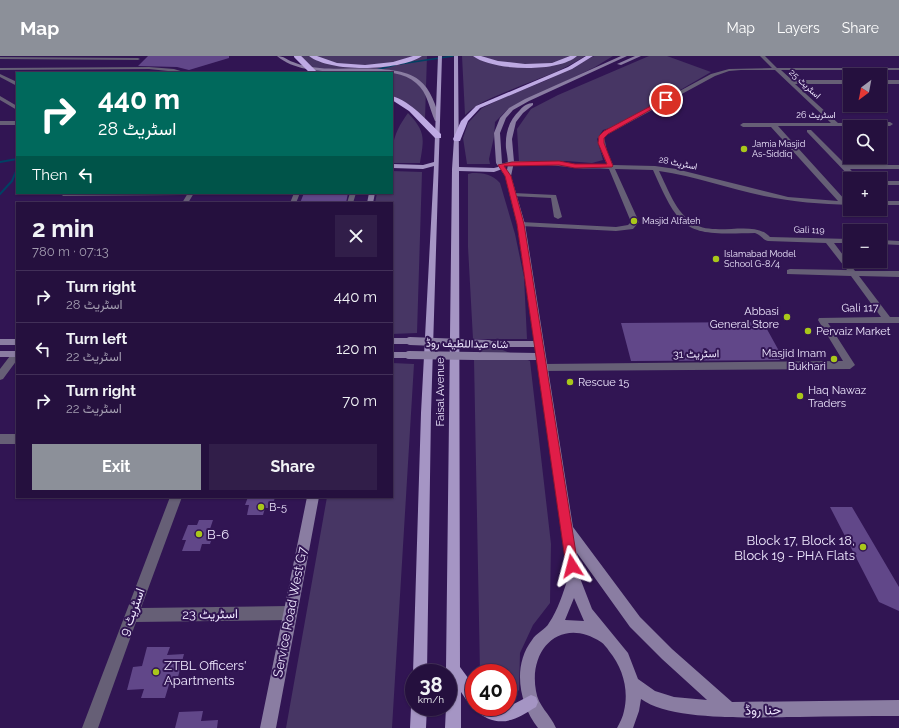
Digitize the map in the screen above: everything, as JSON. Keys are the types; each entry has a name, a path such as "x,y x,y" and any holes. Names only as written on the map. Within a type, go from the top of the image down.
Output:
{"highway":[{"path":"297,56 313,72"},
{"path":"312,56 345,68 385,64 418,56"},
{"path":"476,56 482,59 506,64 528,66 555,64 566,61 574,56"},
{"path":"457,139 462,123 478,107 570,68 590,56"},
{"path":"393,98 417,114 438,136"}],"main road":[{"path":"279,56 290,63 304,67 345,68"},
{"path":"286,56 295,62 309,66 380,70 388,72"},
{"name":"Faisal Avenue","path":"420,664 426,412 440,56"},
{"name":"Faisal Avenue","path":"453,664 455,169 457,139 456,56"},
{"path":"602,66 618,56"},
{"path":"625,56 527,100 511,109 505,115 498,127 498,147 502,167 508,176 521,224 574,578 589,616 605,638 615,647 629,670 633,684 633,707 625,728"},
{"path":"508,176 511,165 509,136 513,120 526,107 639,56"},
{"path":"393,73 411,78 418,82 430,99 437,120"},
{"path":"498,147 509,147"},
{"path":"393,167 421,169 436,168"},
{"path":"393,167 436,168"},
{"path":"455,169 494,170 502,167"},
{"name":"شاہ عبداللطیف روڈ","path":"393,341 539,344"},
{"path":"0,342 16,342"},
{"path":"0,354 16,354"},
{"name":"شاہ عبداللطیف روڈ","path":"393,355 475,356 542,362"},
{"name":"Service Road West G7","path":"268,728 313,498"},
{"path":"566,528 635,622 667,654 729,710"},
{"path":"554,629 566,603 574,578"},
{"path":"548,728 531,702 527,679 530,657 539,640 554,629 568,626 583,627 605,638"},
{"path":"457,675 465,686"},
{"name":"حنا روڈ","path":"633,684 651,697 674,704 729,710 899,708"},
{"path":"517,710 531,702"},
{"path":"418,728 419,716"},
{"name":"Faisal Avenue","path":"453,716 453,728"}],"street":[{"name":"اسٹریٹ 25","path":"762,56 836,124"},
{"path":"0,58 139,57"},
{"path":"128,71 139,57"},
{"path":"77,68 86,72"},
{"path":"1,70 118,68 128,71 168,69 181,72"},
{"path":"34,69 40,72"},
{"path":"521,224 616,229 630,227 635,222 610,166 601,143 601,137 606,132 713,75 729,70 899,69"},
{"path":"0,75 16,83"},
{"path":"790,82 843,82"},
{"path":"887,82 899,82"},
{"path":"0,98 16,107"},
{"path":"0,119 3,123"},
{"path":"3,123 16,123"},
{"path":"0,128 3,123"},
{"path":"773,124 843,199"},
{"name":"اسٹریٹ 26","path":"743,125 890,124"},
{"path":"809,130 849,172"},
{"name":"اسٹریٹ 28","path":"502,167 511,165 655,168 676,171 763,194 788,199 843,203"},
{"path":"844,167 899,167"},
{"name":"Gali 119","path":"655,168 673,204 685,221 692,227 706,230 755,231 763,233 768,239 843,241"},
{"path":"887,183 899,183"},
{"path":"65,195 124,194"},
{"path":"513,195 554,196 558,217"},
{"path":"887,203 899,203"},
{"path":"828,240 888,320"},
{"path":"895,243 899,252"},
{"path":"790,272 899,274"},
{"name":"Gali 117","path":"850,365 822,320 899,320"},
{"path":"0,376 16,354"},
{"name":"اسٹریٹ 31","path":"542,362 850,365"},
{"path":"0,439 16,437"},
{"name":"اسٹریٹ 9","path":"90,728 176,498"},
{"name":"اسٹریٹ 23","path":"131,615 290,612"}],"shaded area":[{"path":"301,56 427,56 425,119 410,105 393,96 393,72 317,72"},
{"path":"462,56 585,56 559,70 500,94 476,106 465,115"},
{"path":"594,56 613,56 595,67 508,109 495,122 494,137 489,159 490,164 467,164 463,138 468,123 482,108 547,80"},
{"path":"649,56 667,56 711,72 622,124 603,130 597,139 603,160 592,163 566,161 519,162 517,129 531,109 558,95"},
{"path":"408,113 418,125 423,141 420,163 393,163 395,136"},
{"path":"393,171 422,172 417,333 393,334 393,202 375,202 377,194 393,194"},
{"path":"468,174 488,175 500,183 515,234 524,277 527,339 473,339 468,247"},
{"path":"488,344 530,361 551,544 550,603 533,625 520,653 519,690 517,692 517,664 480,664 474,359"},
{"path":"393,363 414,364 392,728 286,728 327,498 393,498"}],"building":[{"path":"148,56 229,56 229,58 189,70 177,67 138,66"},
{"path":"304,194 348,194 346,202 300,202"},
{"path":"763,322 784,360 631,361 621,323"},
{"name":"B-5","path":"248,498 275,498 272,508 265,508 263,515 247,515 249,505 245,505"},
{"name":"Block 17, Block 18, Block 19 - PHA Flats","path":"830,507 852,507 899,587 899,611 879,602"},
{"name":"B-6","path":"199,520 213,520 210,529 215,529 210,544 202,544 200,551 182,551 186,540 182,540 188,525 197,525"},
{"name":"ZTBL Officers' Apartments","path":"147,647 170,647 167,655 184,654 178,677 171,678 165,698 141,698 144,689 127,690 133,667 142,666"},
{"name":"ZTBL Officers' Apartments","path":"203,711 201,721 218,720 217,728 175,728 179,712"}],"waterway":[{"path":"400,64 453,56"},
{"path":"368,72 395,65"},
{"path":"0,162 16,159"},
{"path":"0,194 12,181 16,171"}],"place":[{"name":"Jamia Masjid As-Siddiq","path":"744,149"},
{"name":"Masjid Alfateh","path":"634,221"},
{"name":"Islamabad Model School G-8/4","path":"716,259"},
{"name":"Abbasi General Store","path":"787,317"},
{"name":"Pervaiz Market","path":"808,331"},
{"name":"Masjid Imam Bukhari","path":"834,359"},
{"name":"Rescue 15","path":"570,382"},
{"name":"Haq Nawaz Traders","path":"800,396"},
{"name":"B-5","path":"261,507"},
{"name":"B-6","path":"199,534"},
{"name":"Block 17, Block 18, Block 19 - PHA Flats","path":"863,547"},
{"name":"ZTBL Officers' Apartments","path":"156,672"}],"route":[{"path":"572,566 521,224 508,176 501,165 512,163 559,163 575,166 610,166 601,143 601,137 606,132 666,100"}]}
